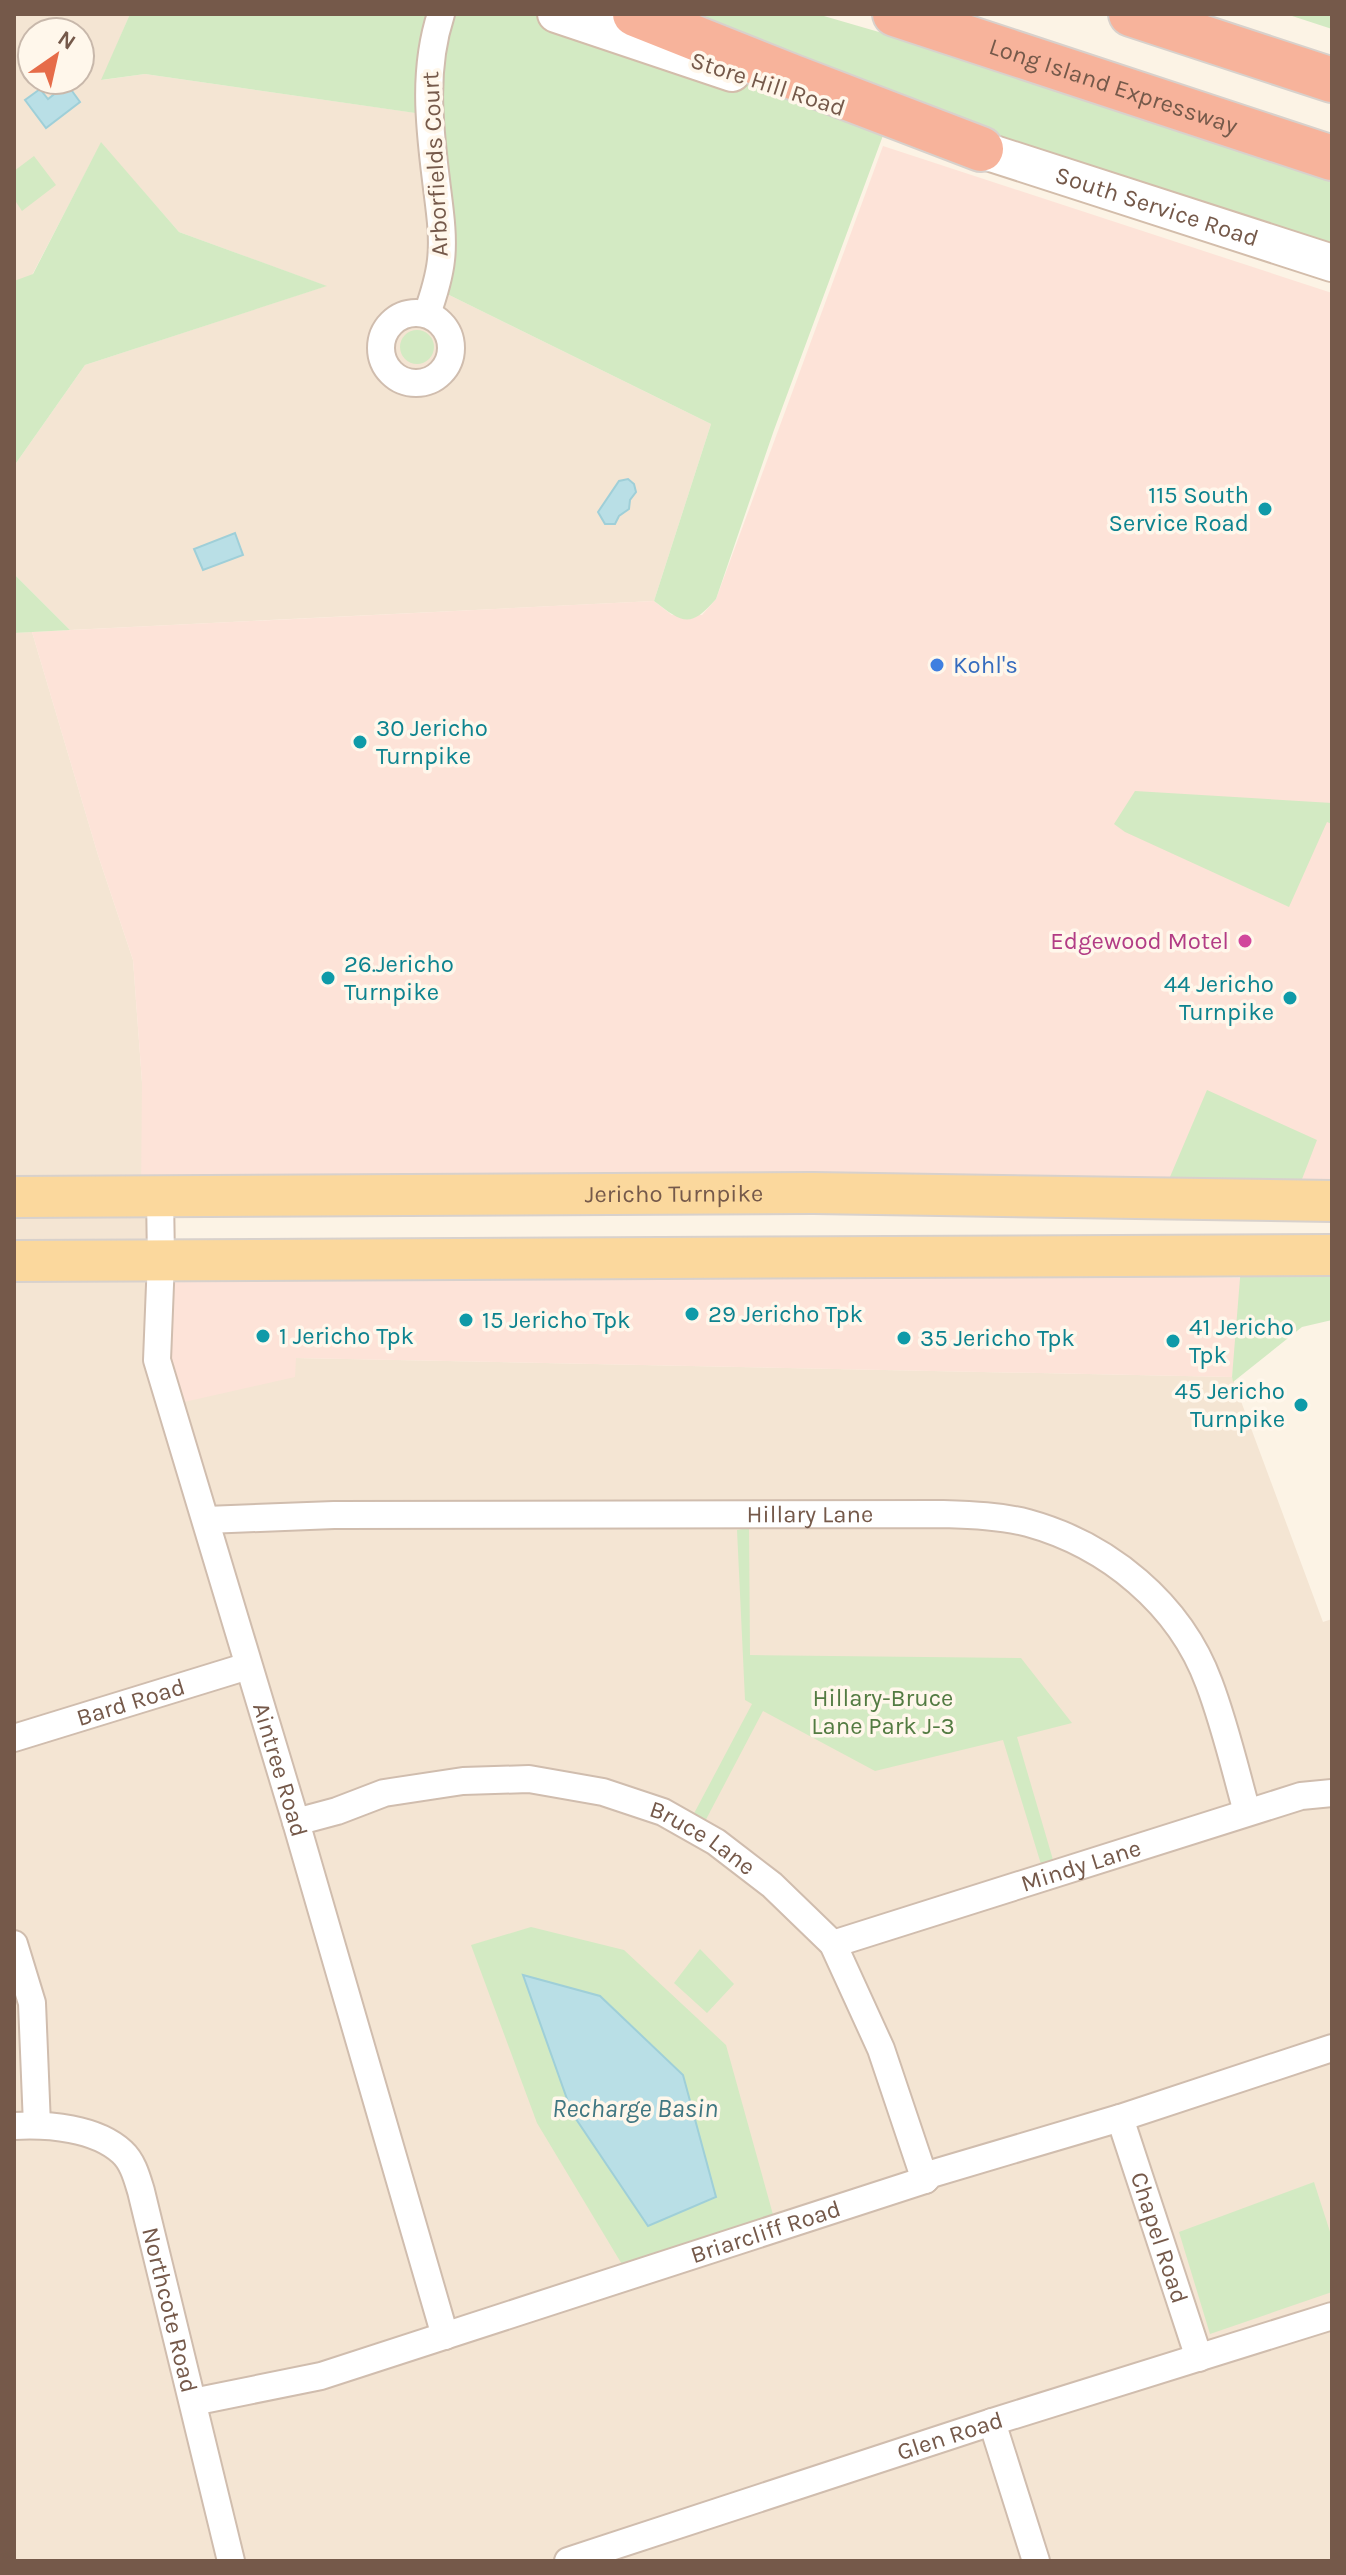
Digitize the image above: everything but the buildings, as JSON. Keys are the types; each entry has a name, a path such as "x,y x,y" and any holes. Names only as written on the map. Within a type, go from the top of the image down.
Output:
{"highway":[{"path":"635,14 981,149"},
{"name":"Long Island Expressway","path":"895,14 1332,158"},
{"path":"1131,14 1332,80"}],"main road":[{"name":"Store Hill Road","path":"556,14 795,94 981,149"},
{"name":"South Service Road","path":"981,149 1332,263"},
{"name":"Jericho Turnpike","path":"14,1197 802,1193 1332,1201"},
{"path":"14,1261 1332,1255"}],"street":[{"name":"Arborfields Court","path":"427,314 441,260 441,222 430,131 429,74 431,51 441,14"},
{"name":"Aintree Road","path":"160,1196 157,1360 296,1822 445,2336"},
{"name":"Hillary Lane","path":"206,1520 334,1515 943,1514 988,1516 1027,1523 1064,1535 1101,1554 1146,1588 1171,1616 1209,1682 1247,1812"},
{"name":"Bard Road","path":"14,1738 248,1666"},
{"name":"Bruce Lane","path":"296,1822 384,1793 463,1781 529,1779 603,1792 663,1812 716,1842 772,1885 833,1944 881,2049 925,2180"},
{"name":"Mindy Lane","path":"833,1944 1247,1812 1301,1796 1332,1793"},
{"path":"14,1944 32,2003 25,2125"},
{"name":"Briarcliff Road","path":"193,2402 321,2376 925,2180 931,2174 1120,2118 1332,2048"},
{"name":"Chapel Road","path":"1120,2118 1199,2358"},
{"name":"Northcote Road","path":"25,2125 76,2131 104,2140 123,2153 132,2166 141,2191 231,2561"},
{"name":"Glen Road","path":"568,2561 992,2422 1332,2316"},
{"path":"992,2422 1036,2561"}],"shaded area":[{"path":"14,14 130,14 102,80 145,74 430,115 435,288 711,424 654,601 70,630 14,574 14,466 85,365 326,286 179,232 101,143 30,279 14,284"},
{"path":"883,146 1332,293 1332,1211 141,1196 142,1082 133,960 98,855 32,632 654,601 672,615 702,615 716,599"},
{"path":"32,632 98,855 133,960 142,1124 161,1260 295,1377 295,1358 1232,1377 1323,1622 1332,1619 1332,2561 14,2561 14,633"},
{"path":"161,1260 1244,1278 1232,1377 296,1358 295,1377 171,1405"}],"green space":[{"path":"130,14 556,14 888,122 774,430 716,599 707,609 686,620 654,601 711,424 435,288 429,115 145,74 101,80"},
{"path":"676,14 817,14 934,48 1332,181 1332,248 905,104"},
{"path":"1286,14 1332,14 1332,29"},
{"path":"101,142 179,232 327,286 85,365 14,466 14,281 33,274"},
{"path":"34,156 56,185 22,211 14,199 14,171"},
{"path":"417,330 429,335 434,347 429,359 417,364 405,359 400,347 405,335"},
{"path":"14,574 70,630 14,633"},
{"path":"1135,791 1332,803 1332,824 1327,822 1289,907 1125,832 1114,824"},
{"path":"1207,1090 1317,1140 1294,1200 1161,1198"},
{"path":"1242,1254 1332,1255 1332,1320 1302,1327 1233,1382 1232,1377"},
{"name":"Hillary-Bruce Lane Park J-3","path":"749,1528 750,1655 1021,1658 1072,1723 1017,1737 1056,1870 1044,1874 1003,1740 875,1771 763,1711 701,1829 690,1821 752,1704 745,1700 737,1530"},
{"path":"531,1927 624,1950 726,2045 777,2229 629,2276 537,2123 471,1945"},
{"path":"700,1949 734,1984 707,2013 674,1983"},
{"path":"1314,2182 1332,2238 1332,2292 1210,2334 1179,2232"}],"water":[{"path":"30,96 46,96 48,99 52,96 76,96 80,102 46,128 25,100"},
{"path":"628,479 634,484 636,492 630,500 629,509 619,516 615,524 605,524 598,512 619,481"},
{"path":"235,533 243,555 203,570 194,549"},
{"name":"Recharge Basin","path":"523,1975 600,1996 683,2075 716,2197 648,2226 572,2113"}],"place":[{"name":"115 South Service Road","path":"1265,509"},
{"name":"Kohl's","path":"937,665"},
{"name":"30 Jericho Turnpike","path":"360,742"},
{"name":"Edgewood Motel","path":"1245,941"},
{"name":"26.Jericho Turnpike","path":"328,978"},
{"name":"44 Jericho Turnpike","path":"1290,998"},
{"name":"29 Jericho Tpk","path":"692,1314"},
{"name":"15 Jericho Tpk","path":"466,1320"},
{"name":"1 Jericho Tpk","path":"263,1336"},
{"name":"35 Jericho Tpk","path":"904,1338"},
{"name":"41 Jericho Tpk","path":"1173,1341"},
{"name":"45 Jericho Turnpike","path":"1301,1405"}]}
